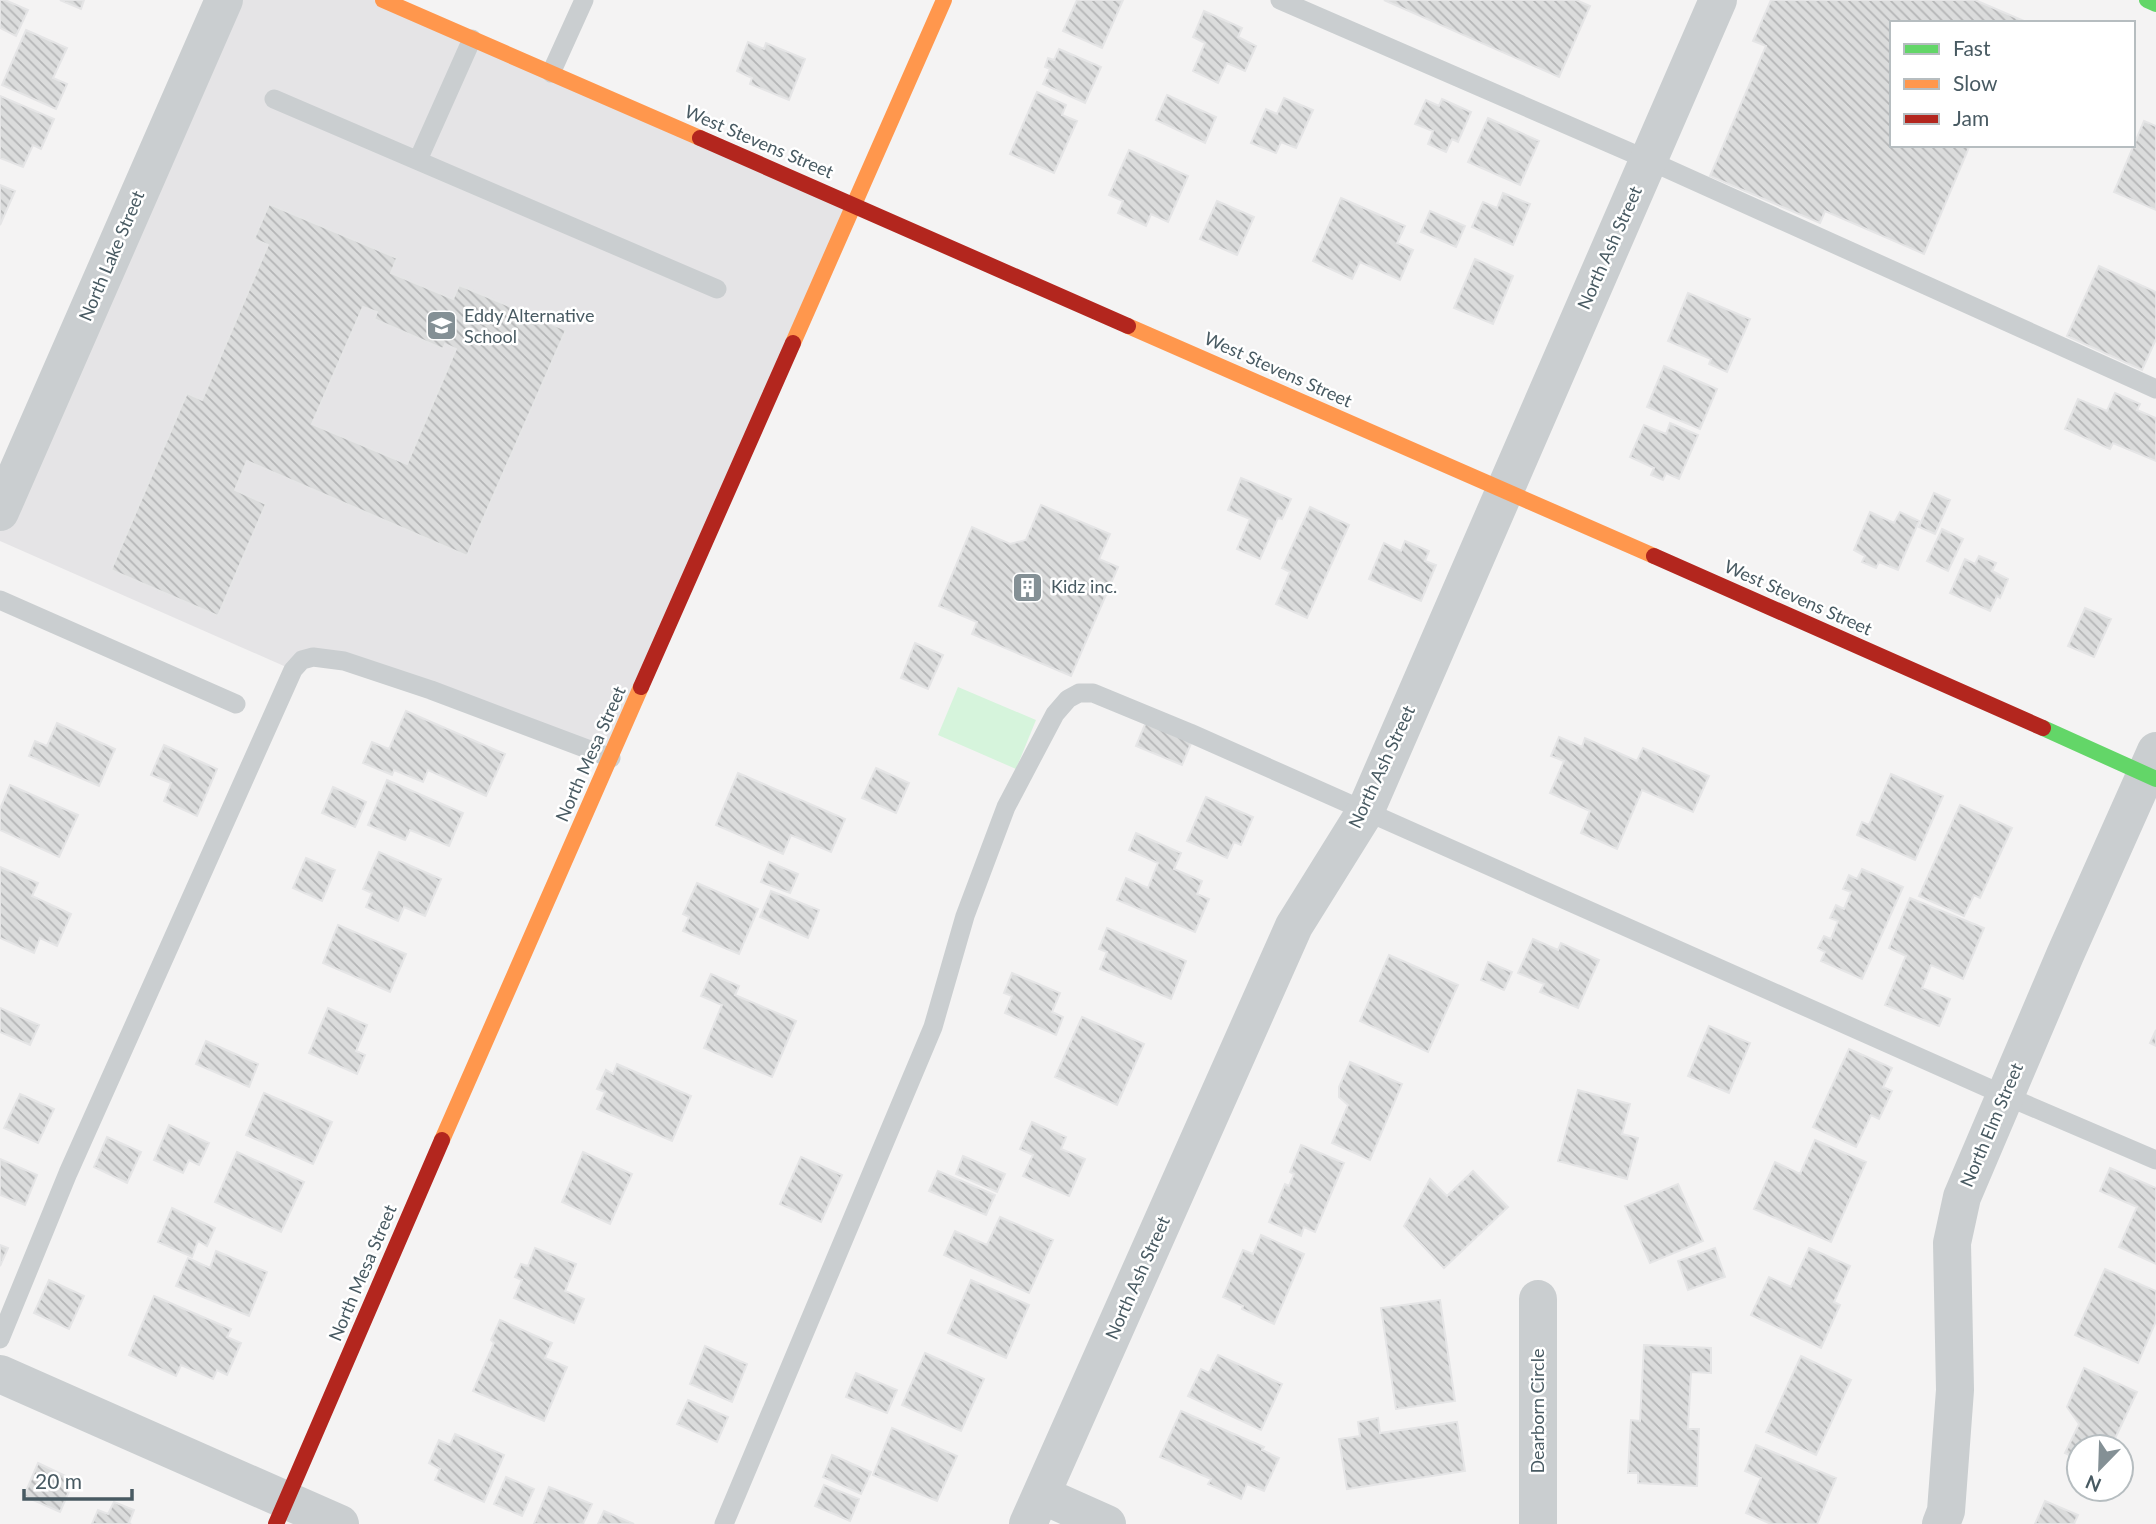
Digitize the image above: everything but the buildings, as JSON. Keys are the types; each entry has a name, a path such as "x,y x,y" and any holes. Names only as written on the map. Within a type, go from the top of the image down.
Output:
{"street":[{"name":"North Lake Street","path":"0,512 224,0"},
{"name":"West Stevens Street","path":"383,0 1503,491 2152,769"},
{"name":"North Mesa Street","path":"281,1513 416,1198 944,0"},
{"name":"North Ash Street","path":"1035,1509 1294,926 1365,812 1717,0"},
{"path":"2147,0 2156,4"},
{"name":"North Elm Street","path":"1941,1524 1946,1511 1955,1390 1952,1243 1962,1197 2004,1095 2152,769"},
{"name":"Dearborn Circle","path":"1538,1299 1538,1524"},
{"path":"0,1374 281,1513 340,1524"},
{"path":"1035,1509 1107,1524"}],"lane":[{"path":"551,73 584,0"},
{"path":"1280,0 1648,160 2156,389"},
{"path":"418,160 472,39"},
{"path":"274,99 717,289"},
{"path":"0,600 236,704"},
{"path":"0,1339 68,1173 293,670 302,660 313,657 344,661 431,690 611,758"},
{"path":"724,1524 933,1027 965,916 1006,807 1055,714 1068,699 1079,693 1093,692 1190,733 2156,1160"}],"shaded area":[{"name":"Eddy Alternative School","path":"224,0 383,0 855,205 611,758 344,661 293,670 0,541 0,512"}],"green space":[{"path":"958,687 1036,720 1016,769 938,735"}],"traffic: fast":[{"path":"2147,0 2156,4"},
{"path":"2043,728 2156,779"}],"traffic: slow":[{"path":"383,0 700,138"},
{"path":"793,343 944,0"},
{"path":"1128,326 1654,556"},
{"path":"442,1140 641,687"}],"traffic: jam":[{"path":"700,138 1128,326"},
{"path":"641,687 793,343"},
{"path":"1654,556 2043,728"},
{"path":"276,1524 442,1140"}],"place":[{"name":"Eddy Alternative School","path":"441,326"},
{"name":"Kidz inc.","path":"1028,587"}]}
